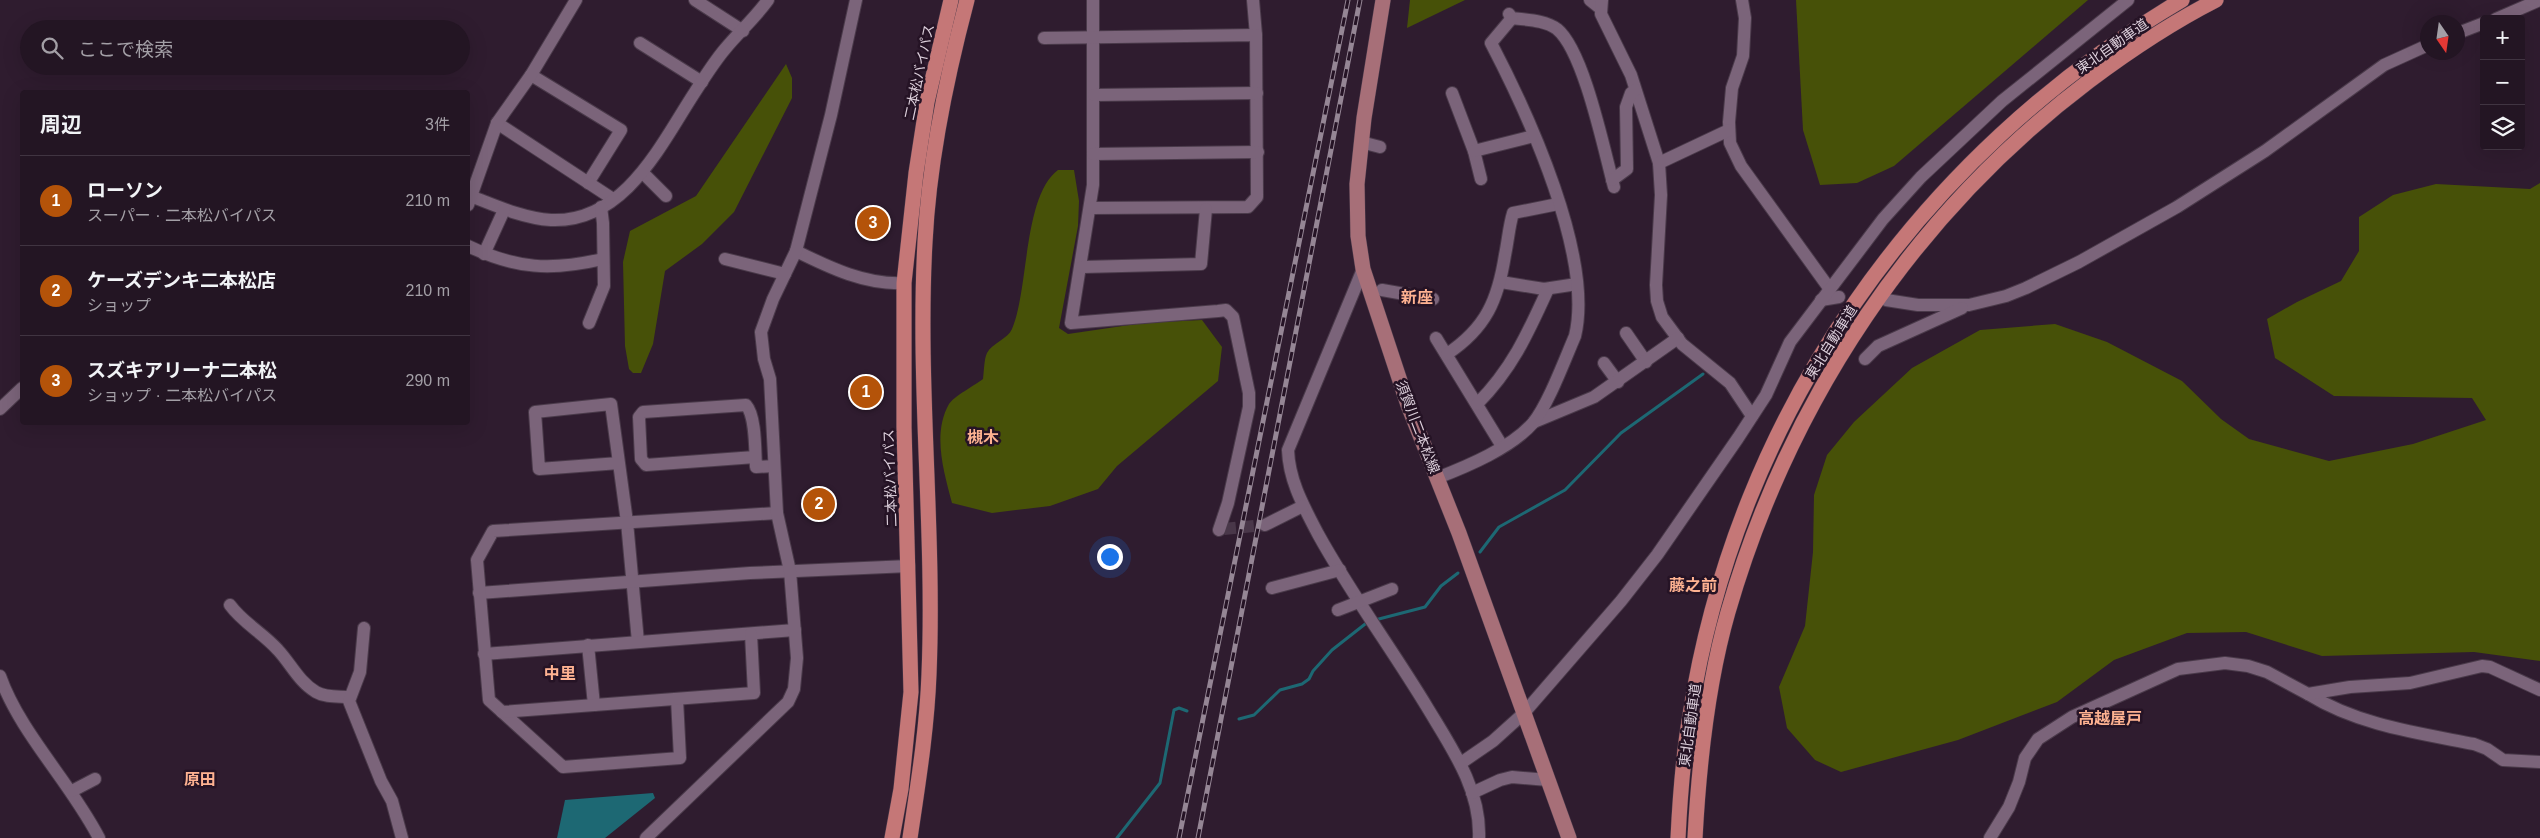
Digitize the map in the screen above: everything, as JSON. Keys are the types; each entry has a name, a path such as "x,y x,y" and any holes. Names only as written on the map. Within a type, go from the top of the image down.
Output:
{"highway":[{"name":"二本松バイパス","path":"892,838 901,789 911,692 904,427 904,283 916,173 928,102 951,0"},
{"path":"910,838 925,725 929,675 930,592 922,325 925,241 930,176 941,112 967,0"},
{"name":"東北自動車道","path":"1678,838 1681,783 1690,715 1712,610 1754,486 1810,372 1873,275 1908,230 1955,178 2003,130 2051,90 2104,49 2182,0"},
{"name":"東北自動車道","path":"1696,838 1698,784 1706,718 1727,615 1749,546 1795,436 1852,336 1919,243 1965,192 2013,144 2058,105 2106,69 2151,38 2216,0"}],"main road":[{"name":"須賀川二本松線","path":"1383,0 1361,142 1357,184 1358,236 1363,269 1408,405 1459,532 1569,838"}],"street":[{"path":"470,196 497,123 531,75 576,0"},
{"path":"696,0 743,31"},
{"path":"470,199 504,210 552,220 574,218 613,200 642,173 726,48 743,31 768,0"},
{"path":"646,838 788,702 797,677 790,571 777,513 770,379 764,359 761,332 773,299 796,251 831,115 856,0"},
{"path":"1093,0 1094,95 1091,208 1071,323 1226,310 1233,317 1249,393 1249,407 1228,503 1219,530"},
{"path":"1091,208 1206,209 1248,207 1258,197 1256,36 1253,0"},
{"path":"1742,0 1744,18 1743,56 1732,88 1730,143 1740,166 1834,293"},
{"path":"1460,763 1493,741 1523,714 1610,614 1657,554 1766,395 1790,342 1821,300 1834,293 1883,219 1940,159 2002,101 2128,0"},
{"path":"2505,15 2540,0"},
{"path":"1597,2 1601,14 1627,64 1659,163 1661,195 1657,301 1667,326 1678,338 1730,383 1752,416"},
{"path":"1534,422 1575,336 1578,322 1576,262 1534,136 1517,94 1491,43 1511,16 1548,23 1558,29 1582,69 1613,183 1627,168 1626,107 1631,93 1635,90"},
{"path":"2465,30 2480,25"},
{"path":"1044,38 1256,36"},
{"path":"640,43 702,82"},
{"path":"1865,359 1878,346 1969,305 2006,296 2026,288 2127,235 2265,151 2384,65 2420,49"},
{"path":"531,75 621,130 588,183"},
{"path":"1094,95 1257,93"},
{"path":"1452,93 1474,151 1481,179"},
{"path":"497,123 613,200"},
{"path":"1659,163 1729,130"},
{"path":"1474,151 1534,136"},
{"path":"1361,142 1380,147"},
{"path":"1093,154 1258,152"},
{"path":"642,173 666,196"},
{"path":"1447,354 1478,329 1494,302 1501,282 1513,213 1558,204"},
{"path":"589,323 604,286 603,223 600,207"},
{"path":"1082,266 1201,264 1206,209"},
{"path":"484,254 504,210"},
{"path":"470,247 484,254 520,266 548,268 572,266 603,259"},
{"path":"796,251 833,270 890,284 904,283"},
{"path":"725,259 785,274"},
{"path":"1363,269 1288,450 1289,470 1303,506 1340,570 1404,669 1460,763 1472,793 1478,818 1479,838"},
{"path":"1501,282 1548,289 1577,284"},
{"path":"1477,404 1504,375 1520,348 1548,289"},
{"path":"1382,290 1433,299"},
{"path":"1886,300 1918,304 1969,305"},
{"path":"1626,334 1646,362"},
{"path":"1436,338 1502,446"},
{"path":"1437,478 1467,466 1502,446 1534,422 1594,397 1618,382 1678,338"},
{"path":"1604,363 1618,382"},
{"path":"0,408 20,393"},
{"path":"619,463 539,469 535,412 611,404 619,463 627,522 638,642"},
{"path":"755,457 646,466 641,460 639,417 643,412 746,404 751,410 756,467 773,462"},
{"path":"1265,525 1303,506"},
{"path":"677,699 680,758 563,767 489,700 477,560 493,531 777,513"},
{"path":"479,593 790,571 909,566"},
{"path":"1272,588 1340,570"},
{"path":"1338,610 1392,589"},
{"path":"230,605 238,615 279,651 286,662 315,692 324,696 350,697"},
{"path":"364,628 360,672 350,697 354,715 381,781 392,801 402,838"},
{"path":"484,654 795,630"},
{"path":"502,712 754,693 751,634"},
{"path":"588,645 594,705"},
{"path":"1990,838 2014,796 2025,758 2038,739 2072,717 2178,668 2225,663 2248,666 2267,672 2327,706 2368,721 2474,744 2487,748 2503,760 2540,762"},
{"path":"2308,694 2350,687 2410,683 2482,666 2498,669 2540,690"},
{"path":"0,676 13,705 72,790 99,838"},
{"path":"1472,793 1500,780 1512,778 1548,780"},
{"path":"72,790 95,779"}],"green space":[{"path":"1410,0 1465,0 1407,28"},
{"path":"1796,0 2088,0 1894,166 1857,183 1820,185 1803,130"},
{"path":"786,64 792,78 792,98 734,212 702,244 665,271 653,344 641,373 633,373 629,369 625,346 623,262 630,231 696,196"},
{"path":"1058,170 1074,170 1079,201 1078,226 1059,328 1068,334 1143,323 1202,320 1222,347 1218,381 1117,466 1098,489 1050,506 992,513 952,503 941,453 940,440 944,416 951,401 983,379 987,353 992,346 1007,336 1012,329 1017,312 1028,244 1038,200 1047,183"},
{"path":"2540,183 2540,661 2474,652 2322,656 2246,632 2187,633 2114,660 2057,702 1958,740 1841,772 1815,760 1787,728 1779,687 1805,626 1813,552 1814,495 1827,455 1854,422 1912,368 1980,330 2055,324 2107,342 2182,381 2221,419 2249,439 2329,461 2413,444 2486,420 2472,398 2334,396 2275,358 2267,319 2341,281 2359,251 2359,217 2393,195 2436,184 2530,189"}],"water":[{"path":"653,793 655,798 605,838 557,838 565,800"}],"waterway":[{"path":"1480,552 1499,527 1565,490 1621,433 1703,374"},
{"path":"1375,620 1425,607 1441,586 1458,573"},
{"path":"1239,719 1254,715 1280,690 1302,684 1309,679 1313,671 1332,650 1369,621"},
{"path":"1117,838 1160,783 1174,710 1179,708 1187,711"}],"tunnel":[{"path":"1224,529 1265,525"}],"railway":[{"path":"1179,838 1348,0"},
{"path":"1198,838 1360,0"}],"place":[{"name":"スズキアリーナ二本松","path":"873,223"},
{"name":"ローソン","path":"866,392"},
{"name":"ケーズデンキ二本松店","path":"819,504"}],"district":[{"name":"新座","path":"1417,297"},
{"name":"槻木","path":"983,437"},
{"name":"藤之前","path":"1693,585"},
{"name":"中里","path":"560,673"},
{"name":"高越屋戸","path":"2110,718"},
{"name":"原田","path":"200,779"}]}
